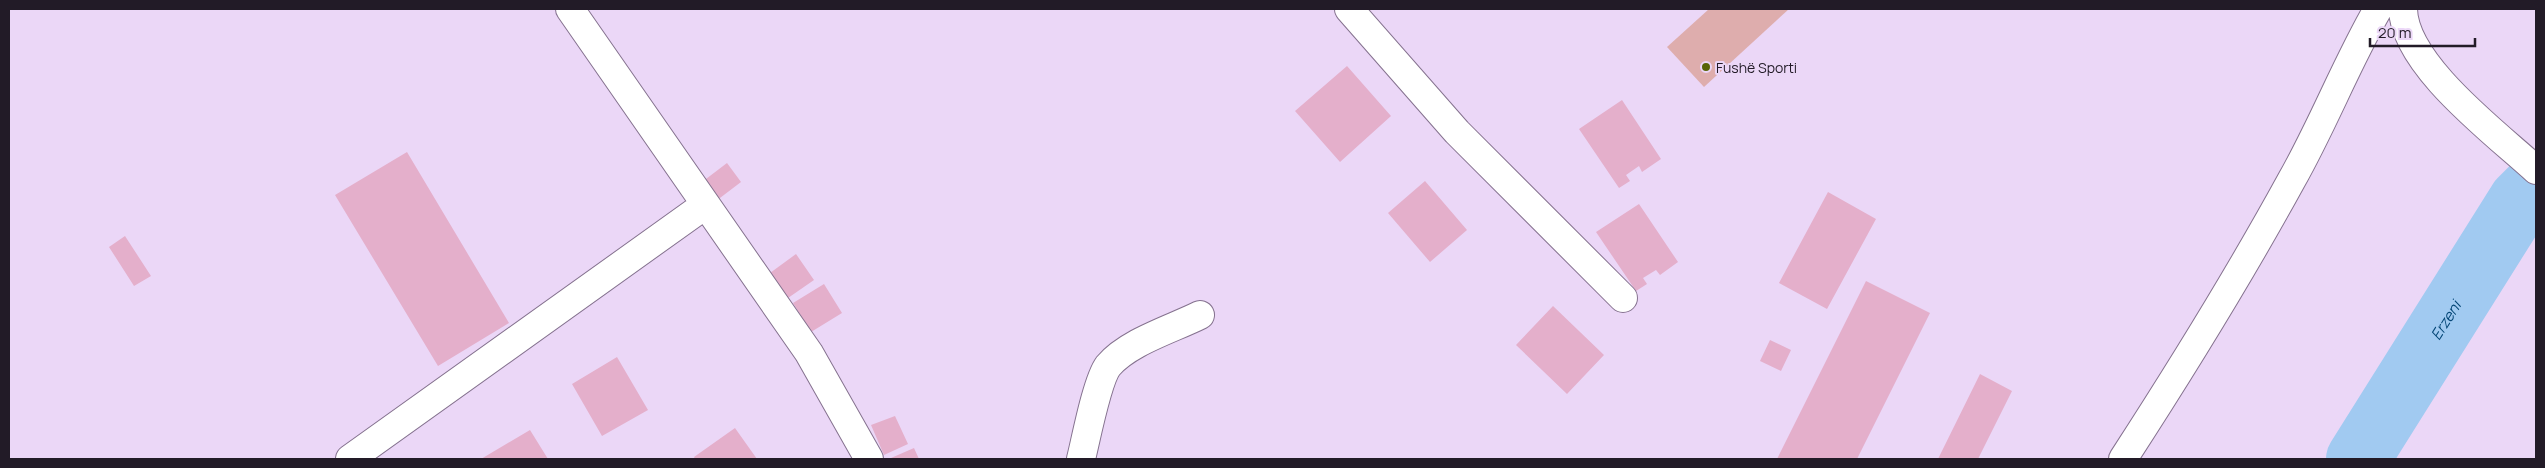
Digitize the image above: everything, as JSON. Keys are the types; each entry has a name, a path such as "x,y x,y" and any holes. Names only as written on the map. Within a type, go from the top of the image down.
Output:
{"street":[{"path":"570,9 810,353 868,459"},
{"path":"1349,9 1457,132 1623,298"},
{"path":"2123,459 2195,349 2292,179 2363,35 2378,9"},
{"path":"2403,9 2412,44 2428,66 2455,96 2536,170"},
{"path":"350,459 705,205"},
{"path":"1081,459 1094,403 1108,367 1132,347 1200,315"}],"shaded area":[{"name":"Fushë Sporti","path":"1709,9 1789,9 1704,87 1667,47"}],"building":[{"path":"1347,66 1391,116 1340,162 1295,111"},
{"path":"1622,100 1661,159 1642,172 1639,166 1626,175 1630,181 1619,188 1579,129"},
{"path":"407,152 509,323 438,366 335,195"},
{"path":"727,163 741,182 716,201 702,182"},
{"path":"1425,181 1467,230 1430,262 1388,213"},
{"path":"1828,192 1876,219 1827,309 1779,283"},
{"path":"1639,204 1678,262 1660,275 1656,270 1643,278 1647,284 1636,291 1596,232"},
{"path":"125,236 151,276 134,286 109,247"},
{"path":"796,254 814,280 788,298 770,273"},
{"path":"1866,281 1930,313 1857,459 1777,459"},
{"path":"824,284 842,313 811,332 793,303"},
{"path":"1553,306 1604,355 1567,394 1516,345"},
{"path":"1770,340 1791,350 1781,371 1760,361"},
{"path":"617,357 648,410 602,436 572,384"},
{"path":"1980,374 2012,391 1978,459 1938,459"},
{"path":"895,416 908,444 884,455 871,425"},
{"path":"735,428 757,459 695,459 694,457"},
{"path":"530,430 548,459 481,459"},
{"path":"914,448 919,459 891,458"}],"waterway":[{"name":"Erzeni","path":"2358,459 2520,201 2536,185"}],"place":[{"name":"Fushë Sporti","path":"1706,67"}]}
